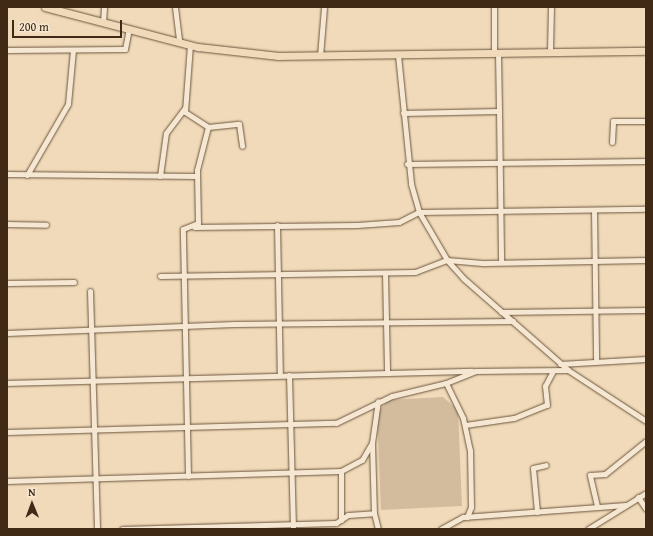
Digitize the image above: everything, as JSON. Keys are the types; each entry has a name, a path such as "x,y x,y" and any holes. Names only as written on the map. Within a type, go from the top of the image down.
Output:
{"main road":[{"path":"45,7 190,45 233,52 320,56 646,50"}],"street":[{"path":"103,22 104,7"},
{"path":"174,7 179,42"},
{"path":"320,56 324,7"},
{"path":"494,7 499,111 501,262"},
{"path":"550,52 551,7"},
{"path":"7,50 125,49 129,29"},
{"path":"190,45 185,108 190,118 208,126 239,124 242,146"},
{"path":"27,175 68,104 73,50"},
{"path":"398,55 407,164 419,212 447,260 560,364 646,421"},
{"path":"160,176 166,133 185,108"},
{"path":"403,113 499,111"},
{"path":"612,142 613,122 646,121"},
{"path":"198,226 197,176 208,126"},
{"path":"407,164 500,161 646,161"},
{"path":"7,174 197,176"},
{"path":"188,476 183,229 198,226 399,222 419,212 646,208"},
{"path":"594,210 596,361"},
{"path":"7,224 46,225"},
{"path":"277,225 276,275 280,375"},
{"path":"160,276 415,272 447,260 501,262 646,260"},
{"path":"385,273 387,372"},
{"path":"7,283 74,282"},
{"path":"90,291 97,529"},
{"path":"502,312 646,310"},
{"path":"7,333 278,324 513,322"},
{"path":"560,364 646,359"},
{"path":"7,383 387,372 568,370"},
{"path":"7,432 336,423 378,401 446,383 475,371"},
{"path":"465,425 514,418 547,405 545,386 553,371"},
{"path":"289,375 293,527"},
{"path":"446,383 465,425 471,458 468,475 471,506 477,516"},
{"path":"378,401 372,443 374,513 378,529"},
{"path":"597,506 590,475 604,474 646,441"},
{"path":"7,481 292,474 341,471 362,460 372,443"},
{"path":"537,512 534,468 546,465"},
{"path":"341,471 341,520"},
{"path":"588,529 646,493"},
{"path":"638,497 646,509"},
{"path":"441,529 467,517 626,505"},
{"path":"467,517 471,506"},
{"path":"122,529 293,527 341,520 348,515 374,513"}],"shaded area":[{"path":"443,397 458,410 462,506 381,510 377,414 388,400"}]}
